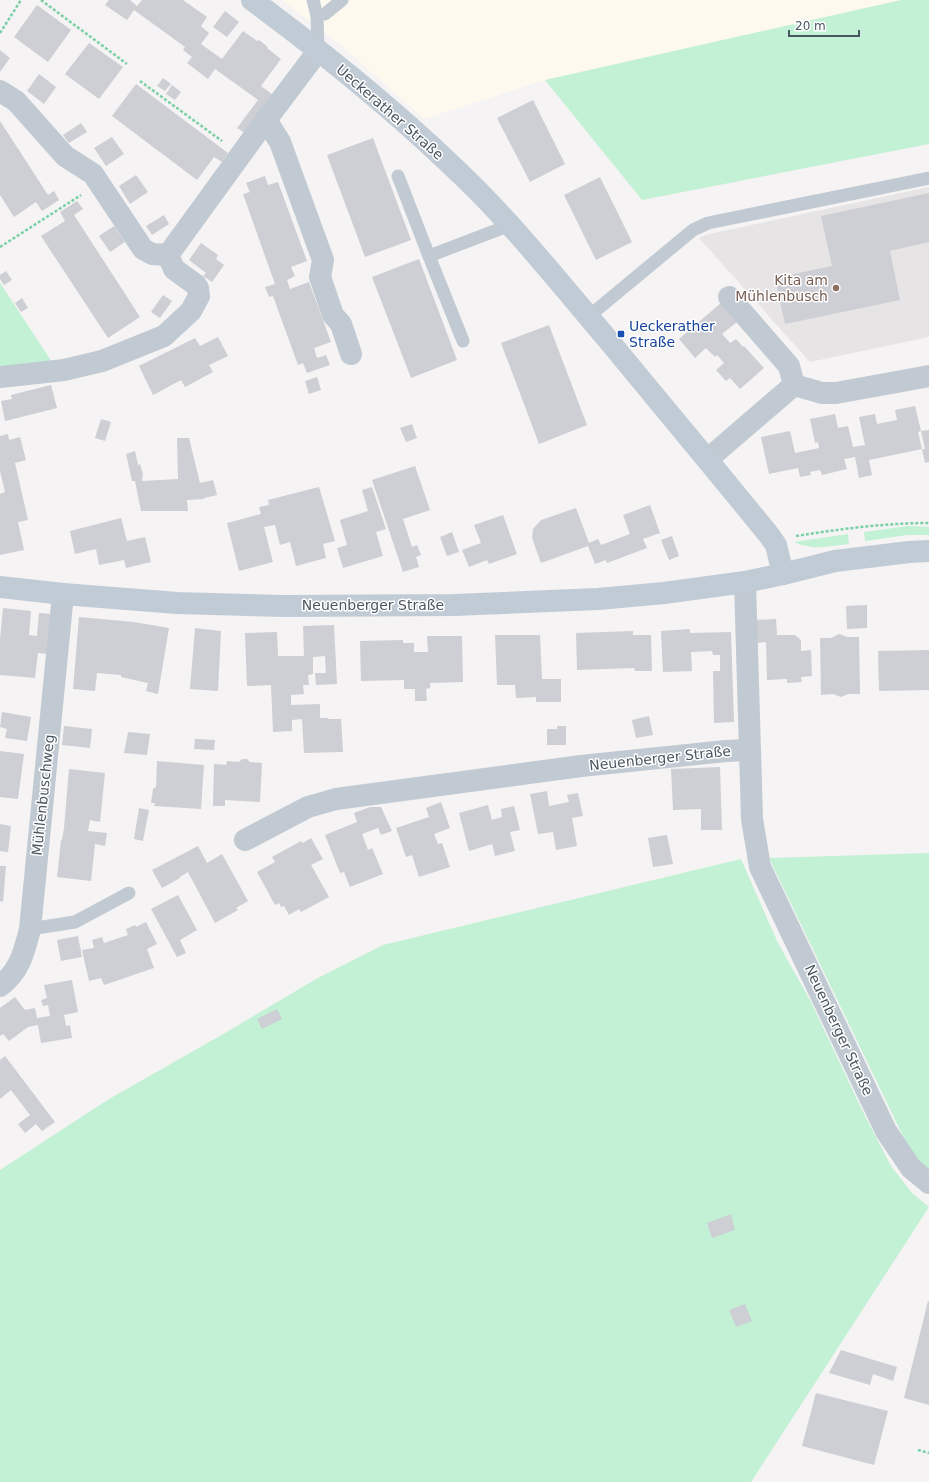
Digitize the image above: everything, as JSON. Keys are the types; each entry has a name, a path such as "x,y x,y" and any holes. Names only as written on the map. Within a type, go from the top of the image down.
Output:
{"street":[{"name":"Ueckerather Straße","path":"252,0 369,91 403,120 478,191 510,225 708,459 769,535 776,546 783,574"},
{"path":"168,255 240,155 318,51"},
{"path":"0,91 16,101 35,121 57,149 93,174 143,249 152,254 168,255"},
{"path":"266,120 280,142 323,260 320,277 333,315 341,324 351,354"},
{"path":"0,377 64,370 102,361 164,336 191,311 199,296 196,285 174,269 168,255"},
{"path":"729,297 789,366 794,385"},
{"path":"794,385 822,393 836,393 929,376"},
{"path":"708,459 794,385"},
{"name":"Neuenberger Straße","path":"0,587 63,594 177,603 230,605 454,605 598,599 664,593 745,582 835,561 929,551"},
{"name":"Neuenberger Straße","path":"745,582 752,819 760,867 886,1131 911,1168 929,1183"},
{"name":"Mühlenbuschweg","path":"0,986 14,974 23,955 30,929 63,594"},
{"name":"Neuenberger Straße","path":"244,840 308,807 336,799 581,766 726,751 750,750"}],"lane":[{"path":"313,0 317,16 318,51"},
{"path":"325,14 342,0"},
{"path":"398,176 463,341"},
{"path":"588,317 693,230 708,223 929,178"},
{"path":"429,256 510,225"},
{"path":"30,929 75,922 129,893"}],"path":[{"path":"0,33 21,0"},
{"path":"41,0 127,64"},
{"path":"140,80 240,155"},
{"path":"0,246 100,183"},
{"path":"776,546 791,537 814,533 904,523 929,523"},
{"path":"918,1450 929,1453"}],"shaded area":[{"path":"282,0 901,0 545,80 424,119 343,47"},
{"name":"Kita am Mühlenbusch","path":"929,187 929,337 810,362 699,238 705,235"}],"green space":[{"path":"901,0 929,0 929,144 642,200 545,80"},
{"path":"0,283 52,362 0,367"},
{"path":"908,526 929,527 929,535 907,535 865,541 864,532"},
{"path":"848,534 849,544 815,547 801,545 794,542"},
{"path":"929,853 929,1172 914,1159 769,858"},
{"path":"741,859 778,943 810,1000 864,1114 891,1166 912,1193 929,1207 751,1482 0,1482 0,1170 109,1099 316,979 383,945"}],"building":[{"path":"109,0 130,0 137,6 142,0 183,0 207,17 201,26 209,33 201,44 222,59 243,31 257,41 259,40 281,59 261,86 273,95 245,133 237,128 258,100 215,69 208,79 187,63 192,57 183,50 185,47 134,10 127,20 105,5"},
{"path":"37,5 71,30 48,62 14,37"},
{"path":"225,11 239,22 227,37 213,27"},
{"path":"89,43 123,67 99,99 65,74"},
{"path":"0,50 10,58 0,72"},
{"path":"39,74 56,87 44,104 27,91"},
{"path":"163,78 171,84 165,91 157,86"},
{"path":"136,84 228,153 222,162 214,157 197,180 112,116"},
{"path":"172,85 181,92 175,100 166,94"},
{"path":"533,100 565,164 530,182 497,118"},
{"path":"0,121 48,195 54,191 59,200 42,211 36,202 14,217 0,195"},
{"path":"81,123 87,132 69,143 63,135"},
{"path":"112,137 124,154 106,166 94,148"},
{"path":"373,138 411,240 365,257 327,155"},
{"path":"136,175 148,192 130,204 119,186"},
{"path":"265,176 268,185 278,182 307,261 291,267 295,276 287,280 290,289 309,282 331,342 314,348 317,358 326,355 330,365 307,373 303,363 298,365 273,296 269,297 265,287 275,284 243,194 250,192 246,183"},
{"path":"600,177 632,242 596,260 564,195"},
{"path":"929,193 929,242 890,251 900,300 785,324 775,278 832,266 821,216"},
{"path":"77,201 83,209 74,215 140,317 108,338 41,236 65,221 60,212"},
{"path":"164,215 169,224 152,235 146,226"},
{"path":"114,226 125,242 110,252 99,236"},
{"path":"201,243 218,255 216,259 224,265 212,282 203,276 206,273 189,260"},
{"path":"419,259 457,360 411,378 372,277"},
{"path":"6,271 12,280 4,285 0,279 0,275"},
{"path":"163,295 172,301 160,318 151,312"},
{"path":"22,298 28,308 21,312 15,303"},
{"path":"721,303 737,322 722,334 730,343 736,339 764,368 740,389 730,378 726,381 716,370 724,363 717,355 715,357 706,348 695,358 679,339"},
{"path":"549,325 587,425 539,444 501,343"},
{"path":"218,337 228,356 209,365 213,372 185,387 181,380 153,395 139,366 195,338 200,346"},
{"path":"317,377 321,390 309,394 305,381"},
{"path":"51,385 57,408 5,421 1,401 12,399 11,395"},
{"path":"915,406 921,431 918,432 922,449 869,460 872,475 859,478 855,457 844,459 847,469 822,475 820,470 810,472 811,475 800,477 798,468 769,474 761,437 790,431 795,453 819,448 818,442 815,443 810,419 835,414 838,428 848,426 853,447 865,445 859,417 875,414 877,424 897,420 895,410"},
{"path":"101,419 111,422 105,441 95,438"},
{"path":"412,424 417,438 406,442 400,428"},
{"path":"929,430 929,462 925,463 922,449 925,449 921,431"},
{"path":"8,434 9,440 20,437 26,460 15,463 28,520 18,522 24,550 0,555 0,494 5,492 0,471 0,436"},
{"path":"177,438 189,438 200,483 213,480 217,495 204,499 187,500 188,511 141,511 135,481 132,481 126,454 135,451 138,465 140,464 143,474 142,481 178,479"},
{"path":"415,466 430,510 403,519 412,547 417,545 421,555 416,557 419,567 403,572 372,480"},
{"path":"319,487 335,541 323,544 326,558 296,566 290,542 280,545 275,525 264,527 273,562 239,571 227,523 261,514 259,507 269,505 268,500"},
{"path":"372,487 386,529 376,532 383,556 343,568 337,548 347,545 340,520 368,511 362,490"},
{"path":"650,505 660,533 643,539 647,548 607,563 606,560 595,564 588,546 541,563 532,538 533,529 541,520 576,508 589,543 598,539 601,545 630,534 623,515"},
{"path":"503,515 517,554 489,564 487,560 469,567 462,550 481,543 474,525"},
{"path":"121,518 127,541 145,537 151,562 126,568 124,560 99,565 96,549 75,554 70,531"},
{"path":"452,532 459,552 447,556 440,537"},
{"path":"672,536 679,556 669,560 661,540"},
{"path":"867,605 867,628 847,629 846,606"},
{"path":"3,608 31,611 29,635 37,636 39,613 52,614 47,654 38,653 35,678 0,675 0,639"},
{"path":"79,617 134,622 169,628 158,694 146,691 148,683 121,677 121,675 97,673 95,691 73,689"},
{"path":"776,619 777,635 795,635 801,640 801,651 811,650 812,676 801,677 802,682 787,683 787,679 767,680 766,642 756,643 755,620"},
{"path":"334,625 337,684 316,685 315,673 326,673 325,656 313,657 313,674 308,675 309,685 303,685 304,694 291,695 291,705 320,704 320,718 341,719 343,752 304,753 302,719 292,720 292,731 273,732 271,685 247,686 245,633 277,632 278,656 304,656 303,626"},
{"path":"195,628 221,631 218,691 190,689"},
{"path":"690,629 690,633 731,632 734,722 714,723 713,671 720,671 720,655 713,655 712,651 691,652 692,671 663,672 661,631"},
{"path":"633,631 633,635 651,635 652,671 635,671 634,668 577,670 576,633"},
{"path":"839,634 847,637 859,637 860,694 848,694 841,697 833,694 821,695 820,638 831,638"},
{"path":"495,635 540,635 542,679 561,679 561,702 536,702 536,697 516,698 515,685 497,685"},
{"path":"427,636 462,636 463,682 430,683 430,688 426,689 427,701 415,701 415,689 404,689 404,680 361,681 360,641 403,640 403,643 414,643 414,652 428,652"},
{"path":"929,650 929,690 879,691 878,651"},
{"path":"2,712 31,717 27,741 5,738 7,729 0,727"},
{"path":"649,716 653,735 636,738 632,720"},
{"path":"64,726 92,729 90,748 62,745"},
{"path":"557,726 566,726 566,745 547,745 547,729 557,729"},
{"path":"128,732 150,734 147,755 124,753"},
{"path":"195,739 215,740 214,750 194,749"},
{"path":"0,751 24,754 18,799 0,797"},
{"path":"242,759 247,759 250,762 262,763 260,802 225,800 225,806 213,806 214,764 226,765 227,761 239,762"},
{"path":"157,761 204,765 201,809 154,806 155,803 151,803 153,789 156,787"},
{"path":"720,767 722,830 701,830 701,809 673,810 671,769"},
{"path":"69,769 105,773 100,822 90,820 88,831 107,833 105,846 95,844 91,881 57,877 61,840 64,828"},
{"path":"547,791 549,806 569,802 567,795 578,793 583,816 572,818 577,846 556,850 553,832 538,834 530,794"},
{"path":"441,802 450,828 434,834 438,844 442,843 450,867 419,877 412,855 406,857 396,828 429,817 426,808"},
{"path":"488,805 492,820 502,817 501,809 514,806 520,830 510,832 515,851 495,856 492,844 469,851 459,813"},
{"path":"370,807 381,807 392,831 381,835 378,828 362,834 368,850 372,848 383,874 350,887 344,872 340,873 325,835 357,822 354,813"},
{"path":"139,808 149,810 143,841 134,839"},
{"path":"0,824 11,826 8,852 0,851"},
{"path":"667,835 673,864 653,867 648,838"},
{"path":"311,838 323,859 311,865 329,897 301,912 299,909 289,915 284,906 281,907 279,903 275,905 257,872 275,862 272,857 301,841 303,843"},
{"path":"198,846 207,863 222,854 248,901 236,908 238,910 215,923 188,872 162,888 152,870"},
{"path":"0,866 6,866 3,902 0,901"},
{"path":"178,895 197,930 180,940 186,953 177,957 151,909"},
{"path":"146,922 157,944 147,949 154,968 104,985 101,978 89,981 82,950 94,948 92,940 102,937 104,943 128,935 126,929 135,925 136,927"},
{"path":"78,936 82,957 61,961 57,940"},
{"path":"72,980 78,1012 64,1015 66,1026 70,1025 72,1038 41,1043 38,1025 28,1027 9,1041 3,1034 0,1036 0,1008 15,997 25,1010 35,1008 37,1018 50,1016 48,1005 43,1006 41,1000 47,998 44,985"},
{"path":"277,1009 282,1019 262,1029 257,1019"},
{"path":"5,1056 55,1122 42,1131 36,1124 25,1133 18,1124 30,1115 11,1090 0,1099 0,1060"},
{"path":"731,1214 735,1230 712,1238 707,1223"},
{"path":"929,1301 929,1405 904,1398"},
{"path":"745,1304 752,1321 736,1327 729,1310"},
{"path":"841,1350 897,1367 893,1381 873,1374 870,1385 829,1373"},
{"path":"816,1393 888,1411 874,1465 802,1446"}],"place":[{"name":"Kita am Mühlenbusch","path":"836,288"},
{"name":"Ueckerather Straße","path":"621,334"}]}
